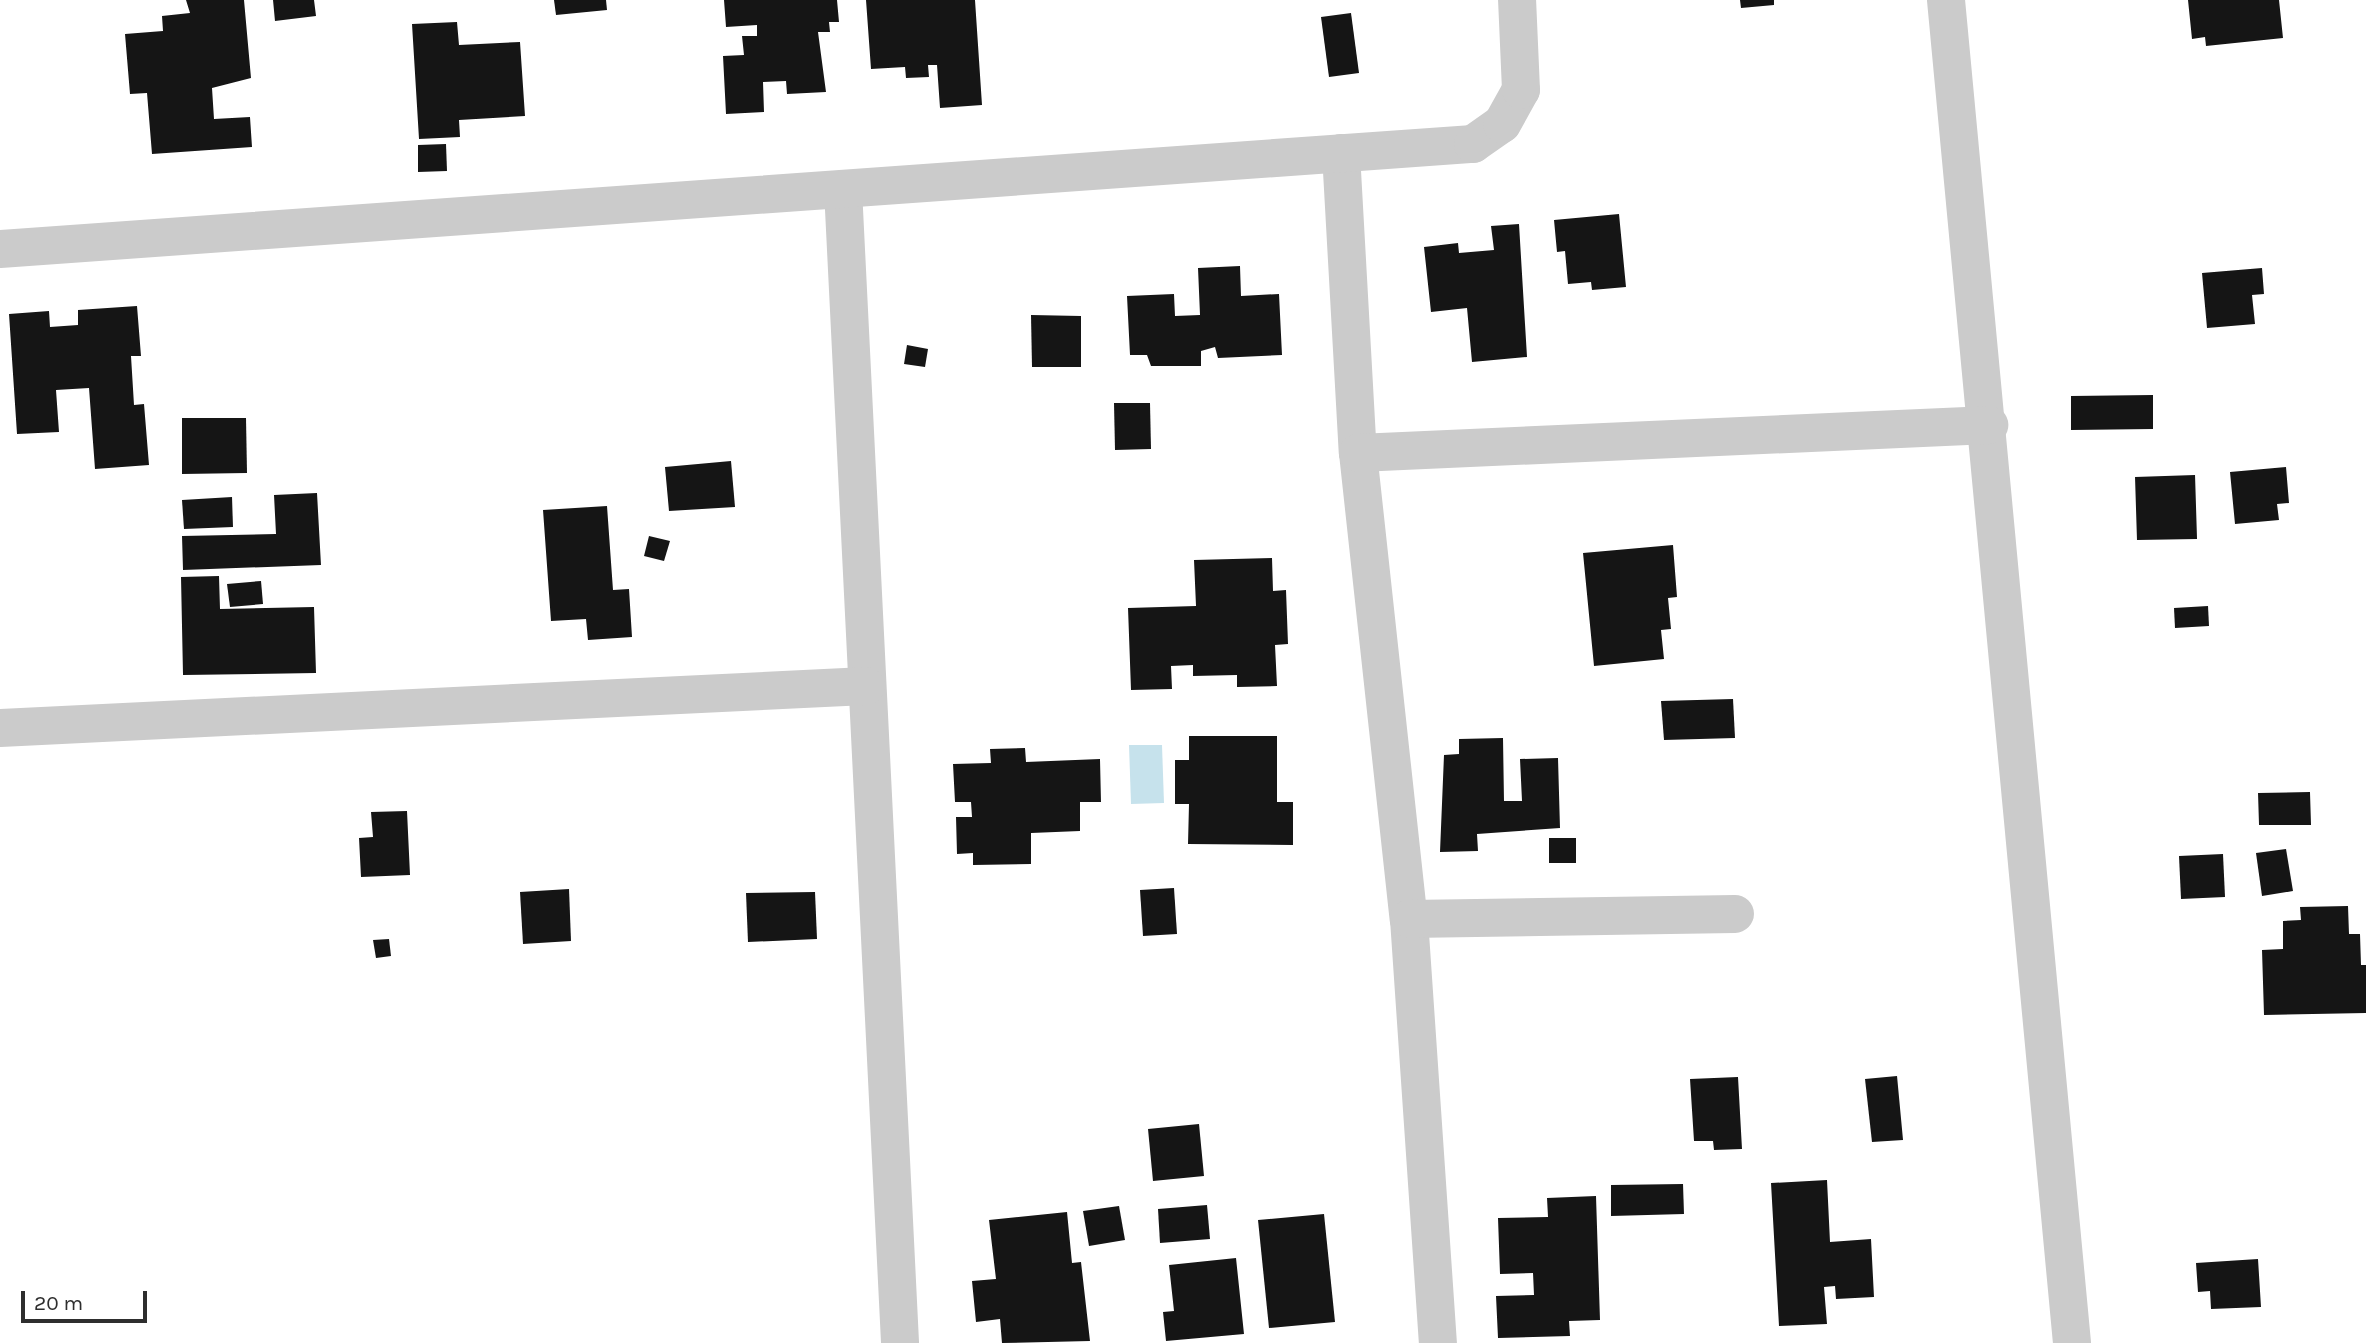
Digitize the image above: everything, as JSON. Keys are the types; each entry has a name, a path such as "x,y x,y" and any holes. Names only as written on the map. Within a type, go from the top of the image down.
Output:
{"street":[{"path":"0,249 1473,144 1489,137 1513,109 1521,90 1517,0"},
{"path":"1946,0 1989,425 2072,1343"},
{"path":"1340,153 1358,453 1409,919 1438,1343"},
{"path":"843,189 900,1343"},
{"path":"1358,453 1989,425"},
{"path":"0,728 866,686"},
{"path":"1409,919 1735,914"}],"water":[{"path":"1129,745 1162,745 1164,803 1131,804"}],"building":[{"path":"186,0 244,0 251,78 212,88 214,119 250,117 252,147 152,154 147,93 130,94 125,34 163,31 162,16 190,13"},
{"path":"273,0 314,0 316,16 275,21"},
{"path":"554,0 606,0 607,10 556,15"},
{"path":"724,0 837,0 839,22 829,22 830,32 818,32 826,92 787,94 786,81 763,82 764,112 726,114 723,56 744,55 742,36 757,36 757,25 726,27"},
{"path":"866,0 975,0 982,105 940,108 937,65 928,65 929,77 906,78 905,67 871,69"},
{"path":"1740,0 1774,0 1774,5 1741,8"},
{"path":"2188,0 2279,0 2283,38 2206,46 2205,37 2192,39"},
{"path":"1351,13 1359,73 1329,77 1321,17"},
{"path":"457,22 459,45 520,42 525,116 459,120 460,137 419,139 412,24"},
{"path":"446,144 447,171 418,172 418,145"},
{"path":"1619,214 1626,287 1592,290 1591,282 1568,284 1565,251 1557,252 1554,220"},
{"path":"1519,224 1527,357 1472,362 1467,308 1431,312 1424,247 1458,243 1459,253 1494,250 1491,226"},
{"path":"1240,266 1241,296 1279,294 1282,355 1218,358 1215,347 1201,351 1201,366 1151,366 1147,355 1130,355 1127,296 1174,294 1175,316 1200,315 1198,268"},
{"path":"2262,268 2264,294 2252,295 2255,324 2207,328 2202,273"},
{"path":"137,306 141,356 131,356 134,405 144,404 149,465 95,469 89,388 56,390 59,432 17,434 9,314 49,311 50,327 78,325 78,310"},
{"path":"1031,315 1081,316 1081,367 1032,367"},
{"path":"907,345 928,349 925,367 904,364"},
{"path":"2153,395 2153,429 2071,430 2071,396"},
{"path":"1114,403 1150,403 1151,449 1115,450"},
{"path":"182,418 246,418 247,473 182,474"},
{"path":"731,461 735,507 669,511 665,467"},
{"path":"2286,467 2289,503 2277,504 2279,520 2235,524 2230,472"},
{"path":"2195,475 2197,539 2137,540 2135,477"},
{"path":"317,493 321,565 183,570 182,536 276,534 274,495"},
{"path":"232,497 233,527 184,529 182,500"},
{"path":"607,506 613,590 629,589 632,637 588,640 586,619 551,621 543,510"},
{"path":"649,536 670,541 664,561 644,556"},
{"path":"1673,545 1677,597 1668,598 1671,629 1661,630 1664,659 1594,666 1583,553"},
{"path":"1272,558 1273,591 1286,590 1288,644 1275,645 1277,686 1237,687 1237,675 1193,676 1193,665 1171,666 1172,689 1131,690 1128,608 1196,606 1194,560"},
{"path":"219,576 220,609 314,607 316,673 183,675 181,577"},
{"path":"261,581 263,604 230,607 227,584"},
{"path":"2208,606 2209,626 2175,628 2174,608"},
{"path":"1733,699 1735,738 1664,740 1661,701"},
{"path":"1189,736 1277,736 1277,802 1293,802 1293,845 1188,844 1189,804 1175,804 1175,760 1189,760"},
{"path":"1503,738 1504,801 1522,801 1520,759 1558,758 1560,828 1477,834 1478,851 1440,852 1444,755 1459,754 1459,739"},
{"path":"1025,748 1026,762 1100,759 1101,802 1080,802 1080,831 1031,833 1031,864 973,865 973,853 957,854 956,817 972,817 971,802 955,802 953,764 991,763 990,749"},
{"path":"2310,792 2311,825 2259,825 2258,793"},
{"path":"407,811 410,875 361,877 359,838 373,837 371,812"},
{"path":"1549,838 1576,838 1576,863 1549,863"},
{"path":"2286,849 2293,891 2262,896 2256,853"},
{"path":"2223,854 2225,897 2181,899 2179,856"},
{"path":"1174,888 1177,934 1143,936 1140,890"},
{"path":"569,889 571,941 523,944 520,892"},
{"path":"815,892 817,939 748,942 746,893"},
{"path":"2348,906 2349,934 2360,934 2361,965 2366,965 2366,1013 2264,1015 2262,950 2283,949 2283,921 2301,920 2300,907"},
{"path":"389,939 391,956 376,958 373,940"},
{"path":"1897,1076 1903,1140 1872,1142 1865,1079"},
{"path":"1738,1077 1742,1149 1714,1150 1713,1141 1694,1141 1690,1079"},
{"path":"1199,1124 1204,1176 1153,1181 1148,1129"},
{"path":"1827,1180 1830,1242 1871,1239 1874,1297 1836,1299 1835,1286 1824,1287 1827,1324 1779,1326 1771,1183"},
{"path":"1683,1184 1684,1214 1611,1216 1611,1185"},
{"path":"1596,1196 1600,1320 1569,1321 1570,1336 1498,1338 1496,1296 1534,1295 1533,1273 1500,1274 1498,1218 1548,1217 1547,1198"},
{"path":"1207,1205 1210,1239 1160,1243 1158,1209"},
{"path":"1119,1206 1125,1240 1089,1246 1083,1211"},
{"path":"1067,1212 1072,1263 1081,1262 1090,1341 1002,1343 1000,1319 976,1322 972,1281 996,1279 989,1220"},
{"path":"1324,1214 1335,1322 1269,1328 1258,1220"},
{"path":"1236,1258 1244,1334 1166,1341 1163,1312 1174,1311 1169,1265"},
{"path":"2258,1259 2261,1307 2211,1309 2210,1291 2198,1292 2196,1263"}]}
